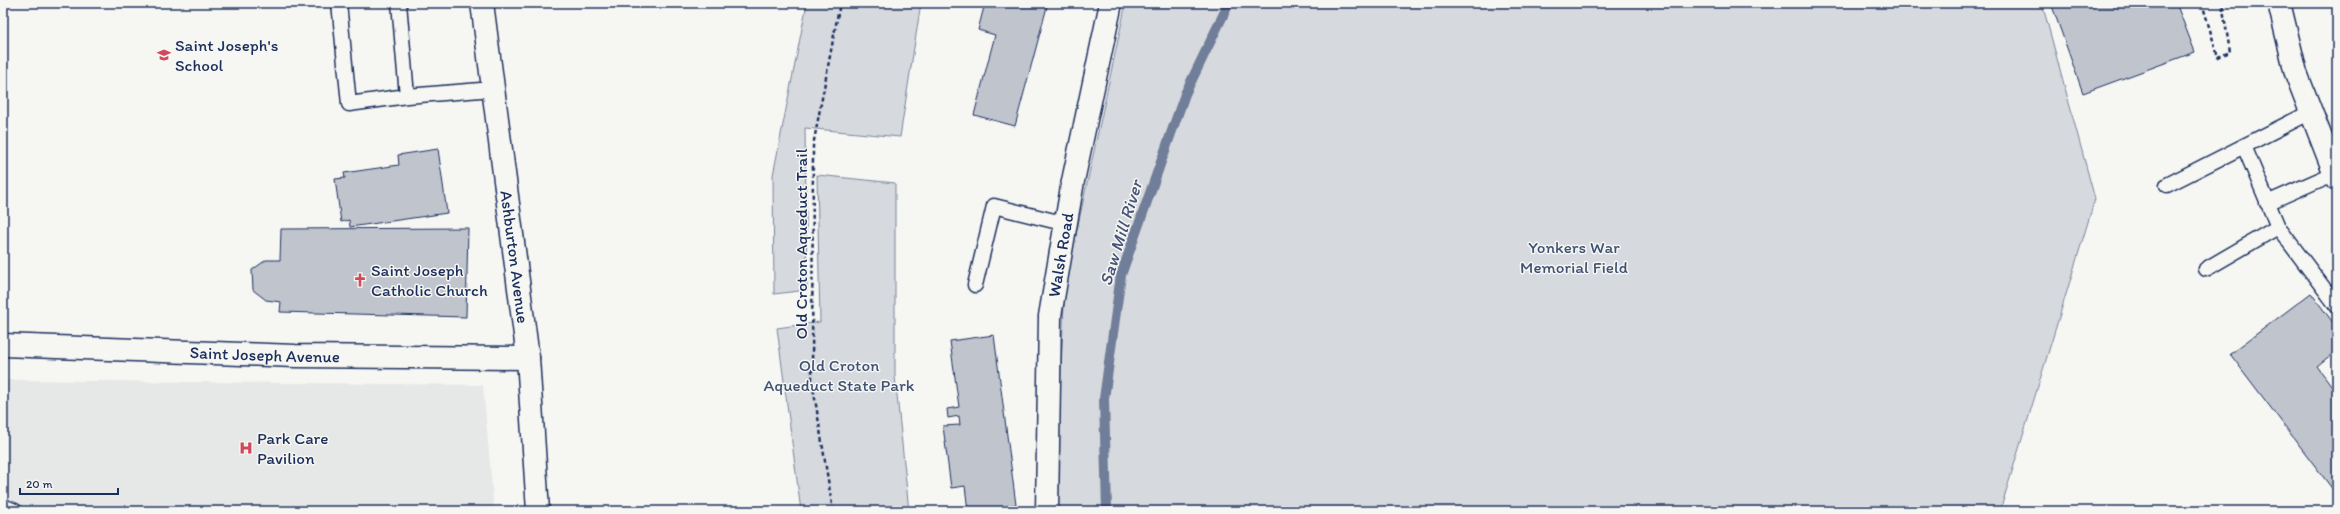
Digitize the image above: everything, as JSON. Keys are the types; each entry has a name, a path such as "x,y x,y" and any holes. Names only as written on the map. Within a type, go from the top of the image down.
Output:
{"street":[{"name":"Ashburton Avenue","path":"482,3 528,358 538,511"},
{"name":"Walsh Road","path":"1047,511 1050,316 1066,224 1111,3"},
{"path":"2279,3 2296,73 2336,176"},
{"name":"Saint Joseph Avenue","path":"3,345 295,356 528,358"}],"lane":[{"path":"340,3 349,104 407,96 493,89"},
{"path":"399,3 407,96"},
{"path":"2167,184 2311,112"},
{"path":"2244,146 2278,227 2337,306"},
{"path":"2267,203 2336,176"},
{"path":"975,285 994,206 1066,224"},
{"path":"2206,269 2278,227"},
{"path":"3,506 15,511"}],"path":[{"name":"Old Croton Aqueduct Trail","path":"833,511 812,380 813,146 840,3"},
{"path":"2202,3 2218,57 2230,52 2222,3"},
{"path":"2323,3 2337,6"}],"shaded area":[{"name":"Park Care Pavilion","path":"3,380 483,385 494,511 3,511"}],"green space":[{"path":"807,3 921,3 900,137 805,128 807,290 774,294 773,175"},
{"name":"Yonkers War Memorial Field","path":"1126,3 2042,3 2095,199 2000,511 1054,511 1065,285"},
{"name":"Old Croton Aqueduct State Park","path":"817,175 895,183 895,376 909,511 801,511 777,328 820,322"}],"building":[{"path":"985,3 1048,3 1015,126 974,115 995,35 978,30"},
{"path":"2051,3 2176,3 2195,52 2083,93"},
{"path":"438,149 447,213 350,227 349,220 341,222 335,179 345,178 344,173 399,165 398,155"},
{"name":"Saint Joseph Catholic Church","path":"468,228 466,317 280,312 281,302 266,300 253,290 252,270 266,260 280,260 281,229"},
{"path":"2311,293 2337,328 2337,350 2317,366 2337,393 2337,495 2230,354"},
{"path":"994,335 1016,505 1006,506 1007,511 968,511 965,486 951,488 943,426 960,425 959,416 948,418 947,409 959,407 950,341"}],"waterway":[{"name":"Saw Mill River","path":"1107,511 1104,399 1121,275 1185,94 1229,3"}],"place":[{"name":"Saint Joseph's School","path":"164,55"},
{"name":"Saint Joseph Catholic Church","path":"360,280"},
{"name":"Park Care Pavilion","path":"246,448"}]}
